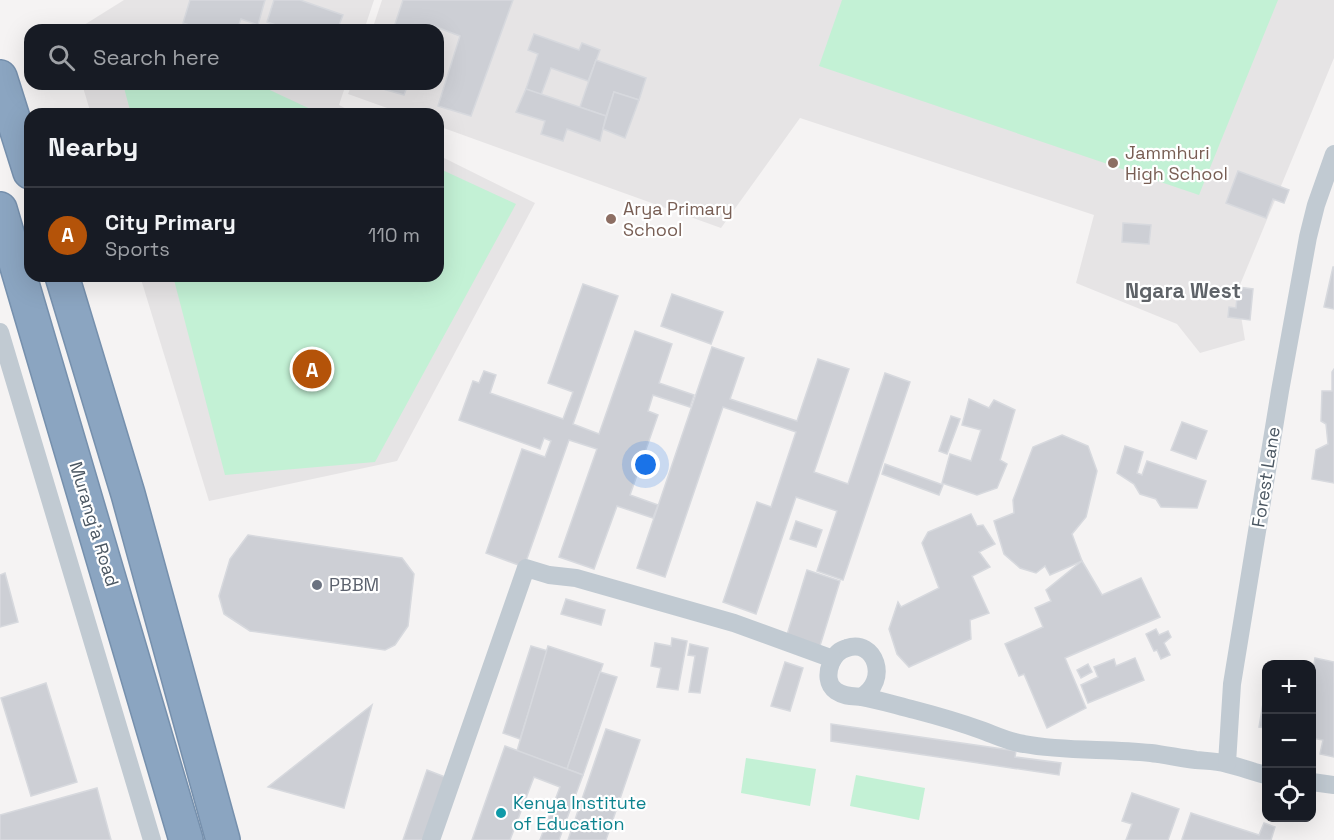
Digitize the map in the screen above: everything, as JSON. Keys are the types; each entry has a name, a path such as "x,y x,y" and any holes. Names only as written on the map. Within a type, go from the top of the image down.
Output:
{"highway":[{"path":"0,77 24,153"},
{"name":"Murang'a Road","path":"0,209 186,840"},
{"path":"64,282 128,494 223,840"}],"street":[{"name":"Forest Lane","path":"1227,763 1232,684 1280,391 1308,237 1316,205 1334,154"},
{"name":"Murang'a Road","path":"0,332 152,840"},
{"path":"431,840 526,568 549,575 576,578 734,623 833,658"},
{"path":"861,697 870,692 874,685 876,665 874,658 867,651 858,647 848,647 833,658 828,678 831,686 844,695 948,718 1022,744 1069,749 1116,750 1227,763 1262,774"},
{"path":"1316,783 1334,785"}],"shaded area":[{"path":"124,0 374,0 366,24 86,24"},
{"name":"Jammhuri High School","path":"382,0 1334,0 1334,58 1237,292 1245,340 1200,353 1177,324 1076,283 1094,215 800,118 721,228 444,128 444,108 387,108 348,94 350,90 444,90 444,24 374,24"},
{"path":"84,90 344,90 339,105 345,108 89,108"},
{"path":"444,158 535,203 397,461 209,501 142,282 444,282"}],"green space":[{"path":"842,0 1278,0 1199,195 819,66"},
{"path":"125,90 270,90 308,108 129,108"},
{"path":"444,171 516,204 375,462 225,475 175,282 444,282"},
{"path":"746,758 816,769 810,806 741,793"},
{"path":"856,775 925,788 919,820 850,806"}],"building":[{"path":"190,0 265,0 258,24 241,19 239,24 183,23"},
{"path":"274,0 300,0 343,15 339,24 273,24 267,22"},
{"path":"403,0 513,0 471,116 438,106 460,36 444,30 444,24 395,24"},
{"path":"534,34 579,50 582,43 600,50 588,81 551,68 541,95 526,89 538,54 528,50"},
{"path":"596,60 646,78 639,100 614,92 606,116 580,107"},
{"path":"526,89 606,116 600,141 567,129 563,141 541,134 545,121 516,112"},
{"path":"387,90 406,90 404,95"},
{"path":"614,92 639,100 625,138 603,129"},
{"path":"1238,171 1289,190 1284,203 1273,199 1266,218 1226,203"},
{"path":"1123,223 1151,225 1149,244 1122,242"},
{"path":"1334,267 1334,309 1324,307"},
{"path":"583,284 618,296 573,424 599,434 635,331 672,344 659,383 694,395 690,407 653,395 648,411 658,415 630,495 658,505 653,518 617,506 594,569 559,557 597,449 569,440 524,567 486,553 522,449 545,457 551,441 544,438 540,449 459,420 473,381 479,383 484,371 496,375 490,393 563,419 573,392 548,383"},
{"path":"1238,287 1253,289 1250,320 1228,317 1229,307 1236,308"},
{"path":"672,294 723,312 711,344 661,326"},
{"path":"712,347 744,358 730,399 797,421 818,359 849,369 814,472 848,484 885,373 910,382 843,580 817,571 837,511 796,497 756,614 723,602 757,502 771,507 796,432 723,407 665,577 637,568"},
{"path":"1334,369 1334,483 1312,479 1316,450 1328,444 1326,424 1321,421 1322,391 1332,391"},
{"path":"969,399 989,408 994,400 1015,410 1000,460 1007,464 997,488 977,495 942,483 950,454 971,461 981,430 962,425"},
{"path":"951,416 960,419 947,454 939,451"},
{"path":"1182,422 1207,431 1196,459 1171,450"},
{"path":"1062,435 1088,446 1097,471 1086,517 1072,534 1082,561 1050,575 1045,566 1036,573 1020,568 1004,554 994,521 1014,513 1013,500 1033,447"},
{"path":"1125,446 1143,452 1137,473 1142,475 1147,461 1206,481 1197,508 1161,507 1156,499 1140,494 1134,484 1117,473"},
{"path":"885,464 943,485 939,495 882,474"},
{"path":"971,514 977,526 983,525 995,544 979,552 990,567 972,576 989,613 970,620 971,639 909,667 897,654 889,629 898,602 901,607 939,588 922,543 928,532"},
{"path":"796,521 822,530 816,547 790,539"},
{"name":"PBBM","path":"248,535 402,558 414,574 408,626 395,645 385,650 250,631 224,614 219,596 230,559"},
{"path":"1082,561 1102,595 1141,578 1160,617 1065,658 1086,708 1047,728 1024,674 1019,676 1005,644 1043,627 1035,608 1051,601 1046,590"},
{"path":"807,570 840,581 819,649 786,638"},
{"path":"5,573 18,622 0,627 0,575"},
{"path":"566,599 605,610 601,625 561,614"},
{"path":"1156,629 1159,635 1168,631 1171,637 1164,643 1170,655 1161,659 1157,650 1154,651 1146,634"},
{"path":"672,638 687,641 678,690 657,687 661,668 651,666 655,643 671,646"},
{"path":"690,644 708,648 700,693 689,692 695,656 688,655"},
{"path":"531,646 548,651 520,739 503,733"},
{"path":"548,646 603,664 567,769 517,751"},
{"path":"1135,658 1144,680 1088,703 1081,685 1098,677 1094,667 1114,659 1116,666"},
{"path":"1315,658 1334,662 1334,757 1320,754 1323,740 1316,739"},
{"path":"785,662 803,668 790,711 771,706"},
{"path":"1088,664 1092,672 1081,678 1077,670"},
{"path":"600,672 617,677 583,775 567,769"},
{"path":"46,683 77,782 31,796 1,698"},
{"path":"372,705 344,808 268,787"},
{"path":"1262,709 1262,727 1259,727"},
{"path":"831,724 1016,751 1015,757 1061,763 1059,775 831,741"},
{"path":"606,729 640,740 606,840 568,840"},
{"name":"Kenya Institute of Education","path":"505,746 583,775 559,840 540,840 560,787 534,777 510,840 472,840"},
{"path":"427,770 445,777 423,840 403,840"},
{"path":"97,788 111,840 0,840 0,815"},
{"path":"1132,793 1179,809 1168,840 1126,840 1132,824 1122,821"},
{"path":"1191,813 1259,835 1264,823 1275,827 1271,840 1184,840 1182,839"}],"place":[{"name":"Jammhuri High School","path":"1113,163"},
{"name":"Arya Primary School","path":"611,219"},
{"name":"City Primary","path":"312,369"},
{"name":"PBBM","path":"317,585"},
{"name":"Kenya Institute of Education","path":"501,813"}],"district":[{"name":"Ngara West","path":"1183,291"}]}
